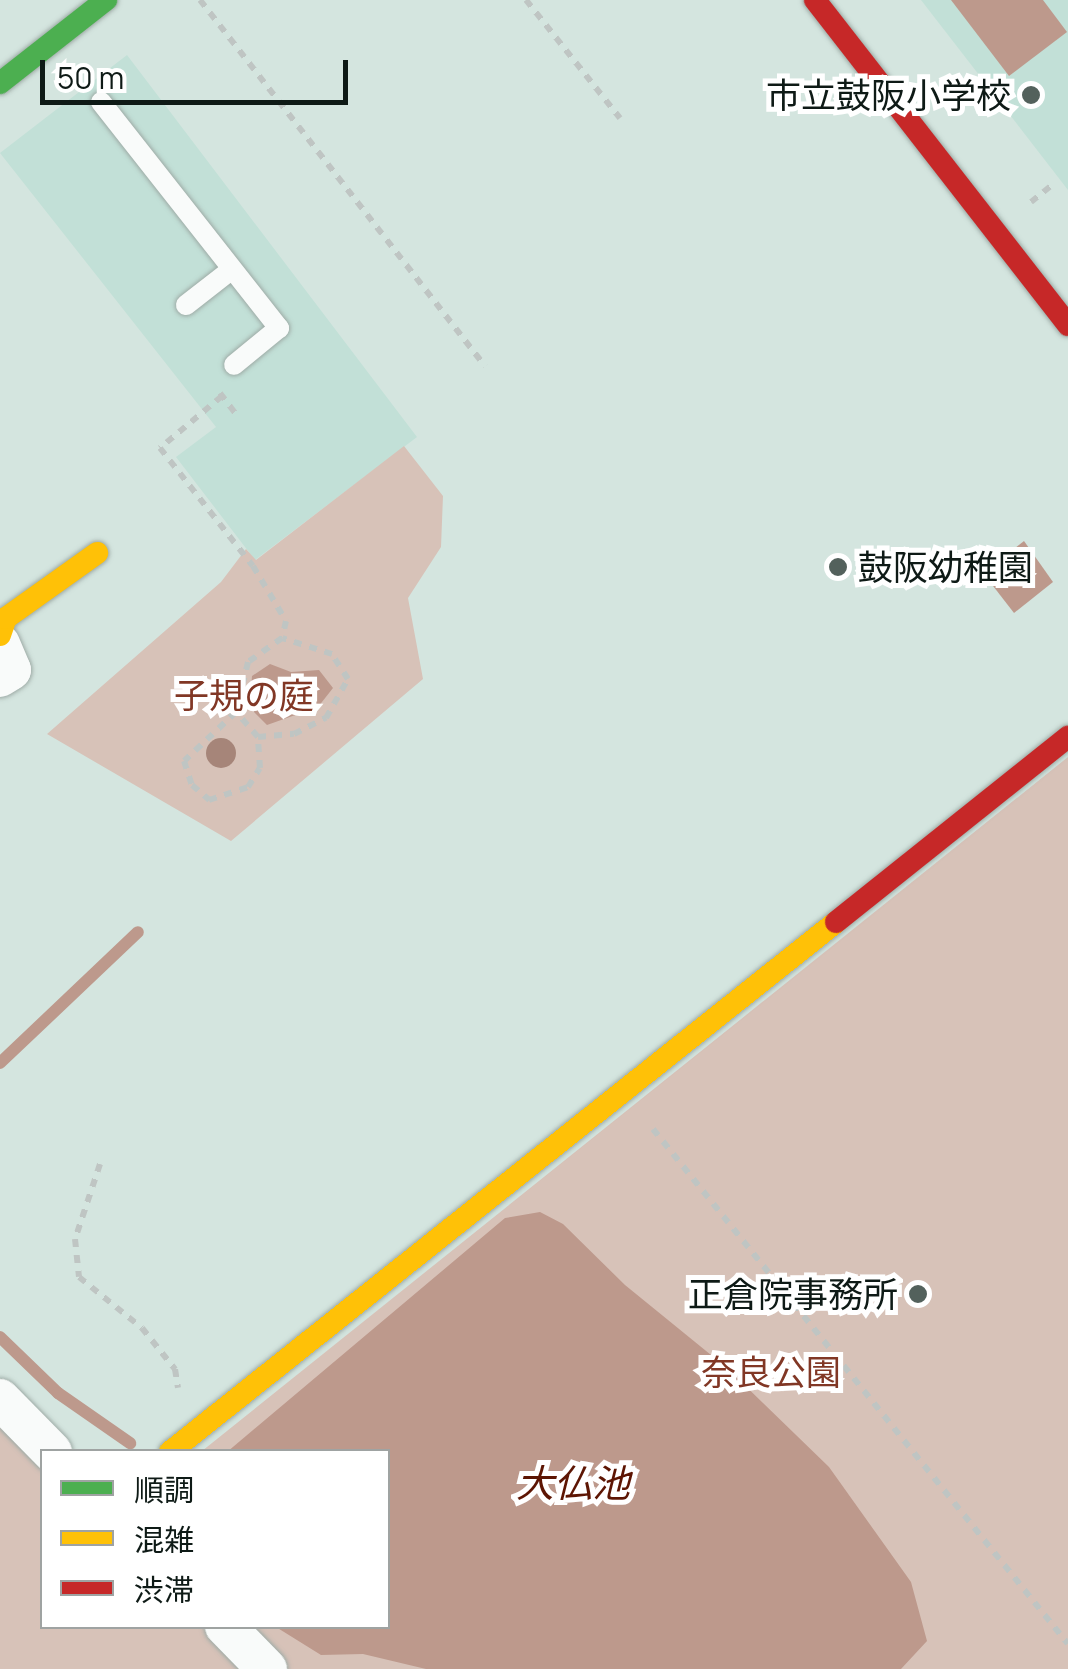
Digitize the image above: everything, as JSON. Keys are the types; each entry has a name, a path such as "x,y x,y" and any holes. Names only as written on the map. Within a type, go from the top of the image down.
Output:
{"main road":[{"path":"0,82 106,0"},
{"path":"815,0 1068,325"},
{"path":"0,635 6,618 98,554"},
{"path":"178,1445 1068,737"}],"street":[{"path":"0,644 11,670 0,677"},
{"path":"0,1398 49,1449"},
{"path":"227,1629 267,1669"}],"lane":[{"path":"101,102 279,328 234,366"},
{"path":"186,304 232,269"}],"path":[{"path":"200,0 486,366"},
{"path":"526,0 620,118"},
{"path":"236,712 258,737 260,768 248,787 209,800 192,785 184,761 236,712 248,662 282,638 286,621 253,566 160,448 222,396 239,418"},
{"path":"258,737 294,734 326,718 348,678 332,654 282,638"},
{"path":"621,1089 1068,1644"},
{"path":"100,1164 75,1240 78,1276 142,1328 175,1369 178,1445"}],"shaded area":[{"name":"市立鼓阪小学校","path":"921,0 1068,0 1068,190"},
{"path":"127,55 417,437 255,560 176,457 216,427 0,153"}],"green space":[{"name":"子規の庭","path":"404,446 443,496 441,547 408,598 423,679 231,841 47,734 221,582 246,549 256,560"},
{"name":"奈良公園","path":"1068,757 1068,1669 0,1669 0,1418 40,1460 40,1629 390,1629 390,1449 204,1449"}],"water":[{"path":"951,0 1043,0 1067,32 1009,76"},
{"path":"1024,541 1053,582 1014,613 983,573"},
{"path":"270,664 291,672 319,670 333,688 318,707 267,725 254,712 251,689 252,676"},
{"name":"大仏池","path":"540,1212 563,1224 625,1285 727,1368 829,1467 911,1582 927,1641 901,1669 426,1669 363,1654 321,1655 279,1629 390,1629 390,1449 231,1449 505,1218"}],"waterway":[{"path":"0,1063 138,932"},
{"path":"0,1337 58,1393 130,1443"}],"traffic: fast":[{"path":"0,83 106,0"}],"traffic: slow":[{"path":"0,635 6,618 97,553"},
{"path":"174,1449 836,922"}],"traffic: jam":[{"path":"815,0 1068,325"},
{"path":"836,922 1068,737"}],"place":[{"name":"市立鼓阪小学校","path":"1031,95"},
{"name":"鼓阪幼稚園","path":"838,567"},
{"name":"正倉院事務所","path":"918,1294"}]}
